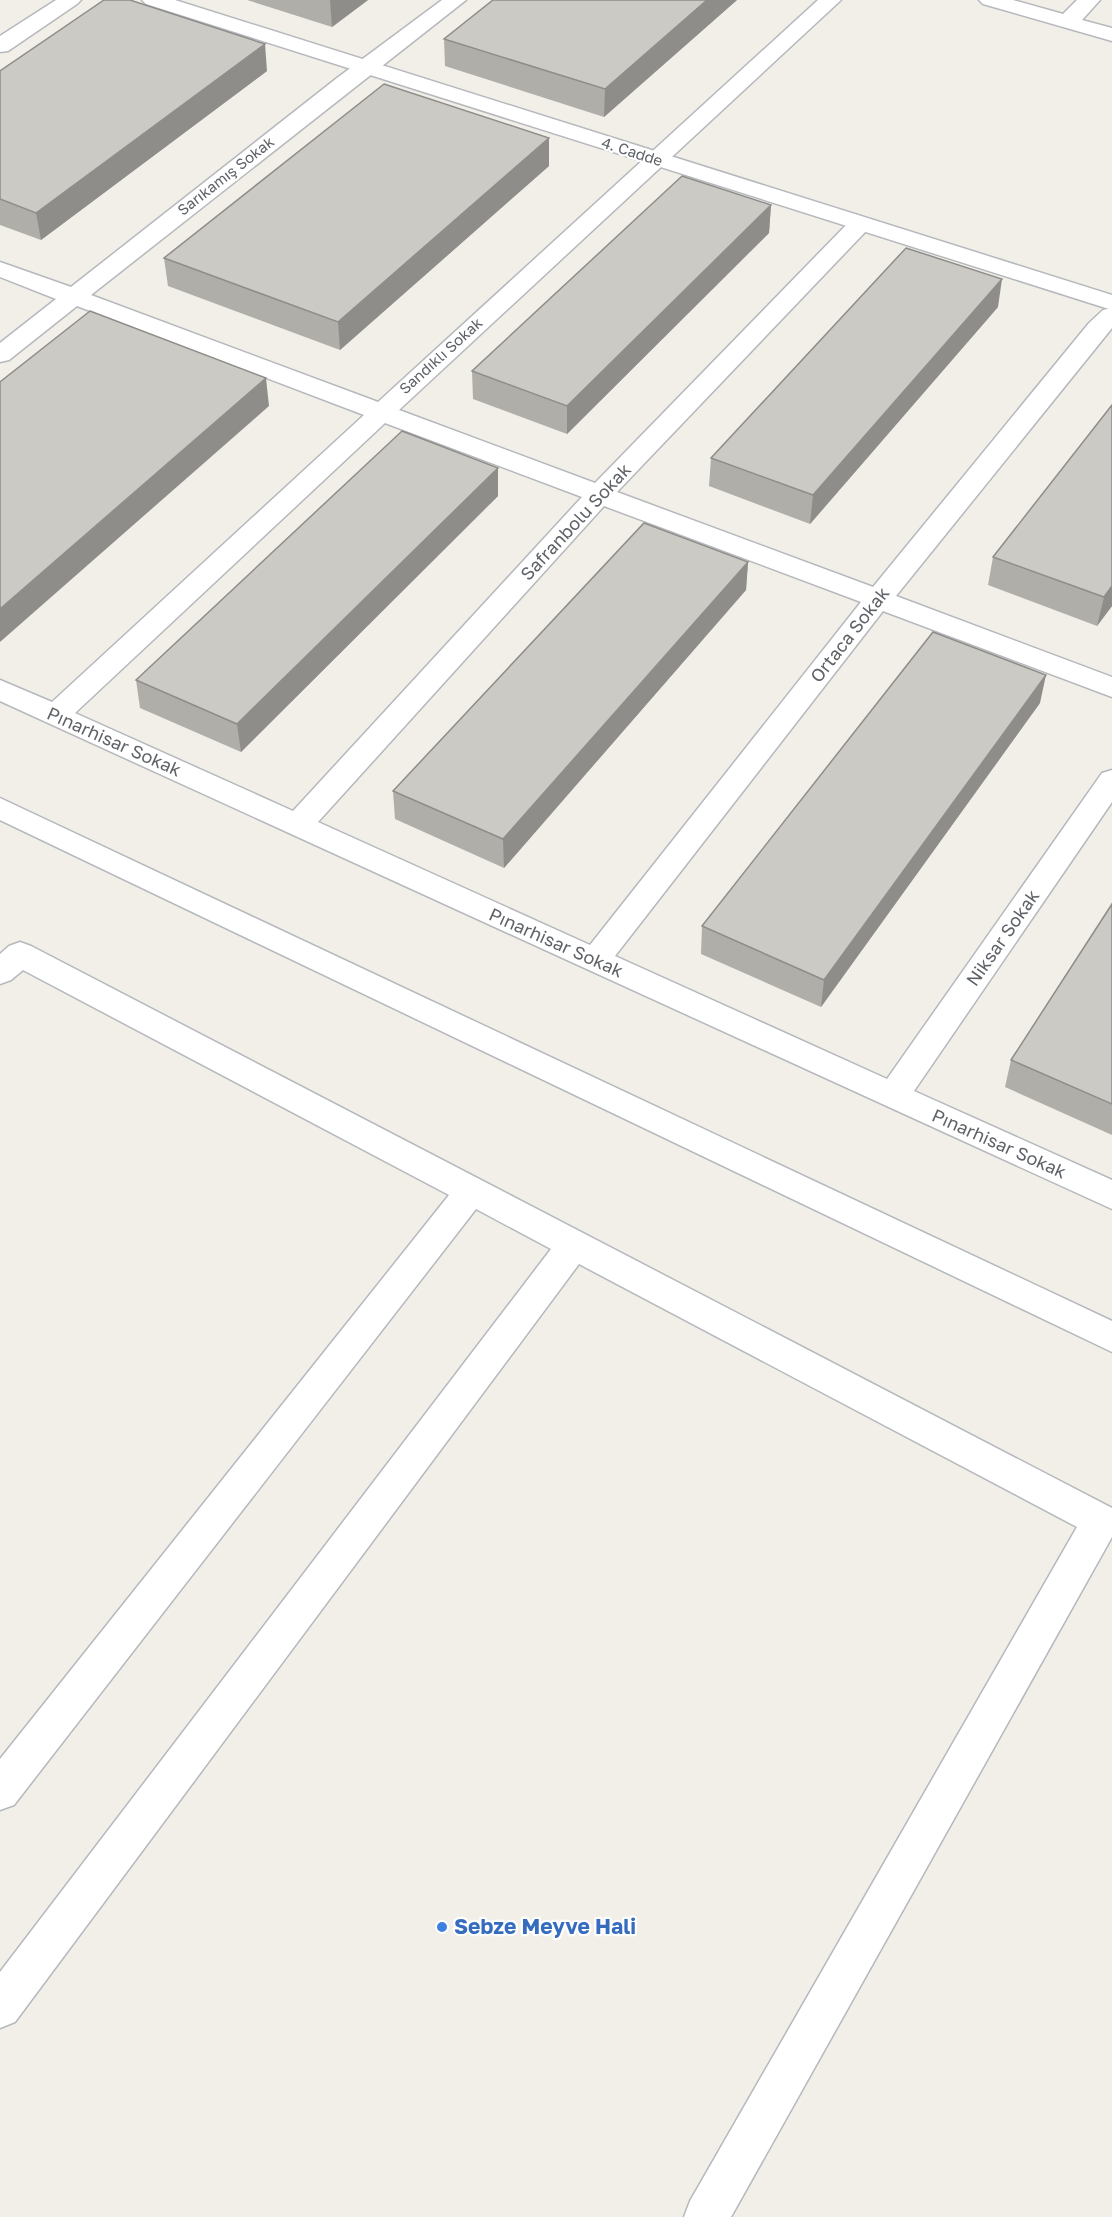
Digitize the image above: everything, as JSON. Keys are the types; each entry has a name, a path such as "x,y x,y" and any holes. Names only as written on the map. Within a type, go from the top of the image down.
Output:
{"street":[{"path":"0,46 70,0"},
{"name":"4. Cadde","path":"153,0 1112,303"},
{"name":"Sarıkamış Sokak","path":"0,355 455,0"},
{"name":"Sandıklı Sokak","path":"56,715 380,412 830,0"},
{"path":"990,0 1112,35"},
{"path":"1068,22 1089,0"},
{"name":"Safranbolu Sokak","path":"298,825 600,495 860,224"},
{"path":"0,269 1112,687"},
{"name":"Ortaca Sokak","path":"595,960 878,599 1098,328 1112,315"},
{"name":"Pınarhisar Sokak","path":"0,690 1112,1195"},
{"name":"Niksar Sokak","path":"893,1096 1112,780"},
{"path":"0,808 1112,1337"},
{"path":"0,972 20,954 1101,1521 706,2217"},
{"path":"0,1791 471,1191"},
{"path":"0,2007 574,1245"}],"building":[{"path":"104,0 130,0 265,44 36,213 0,199 0,71"},
{"path":"493,0 707,0 605,89 444,39"},
{"path":"384,84 549,138 338,322 164,258"},
{"path":"682,176 771,205 567,406 472,371"},
{"path":"906,248 1002,279 813,495 711,458"},
{"path":"90,311 266,378 0,609 0,382"},
{"path":"1112,405 1112,586 1104,597 993,557"},
{"path":"402,431 498,468 237,724 136,680"},
{"path":"644,523 748,562 503,839 393,791"},
{"path":"933,632 1046,675 824,980 702,926"},
{"path":"1112,904 1112,1104 1011,1060"}],"place":[{"name":"Sebze Meyve Hali","path":"442,1927"}]}
